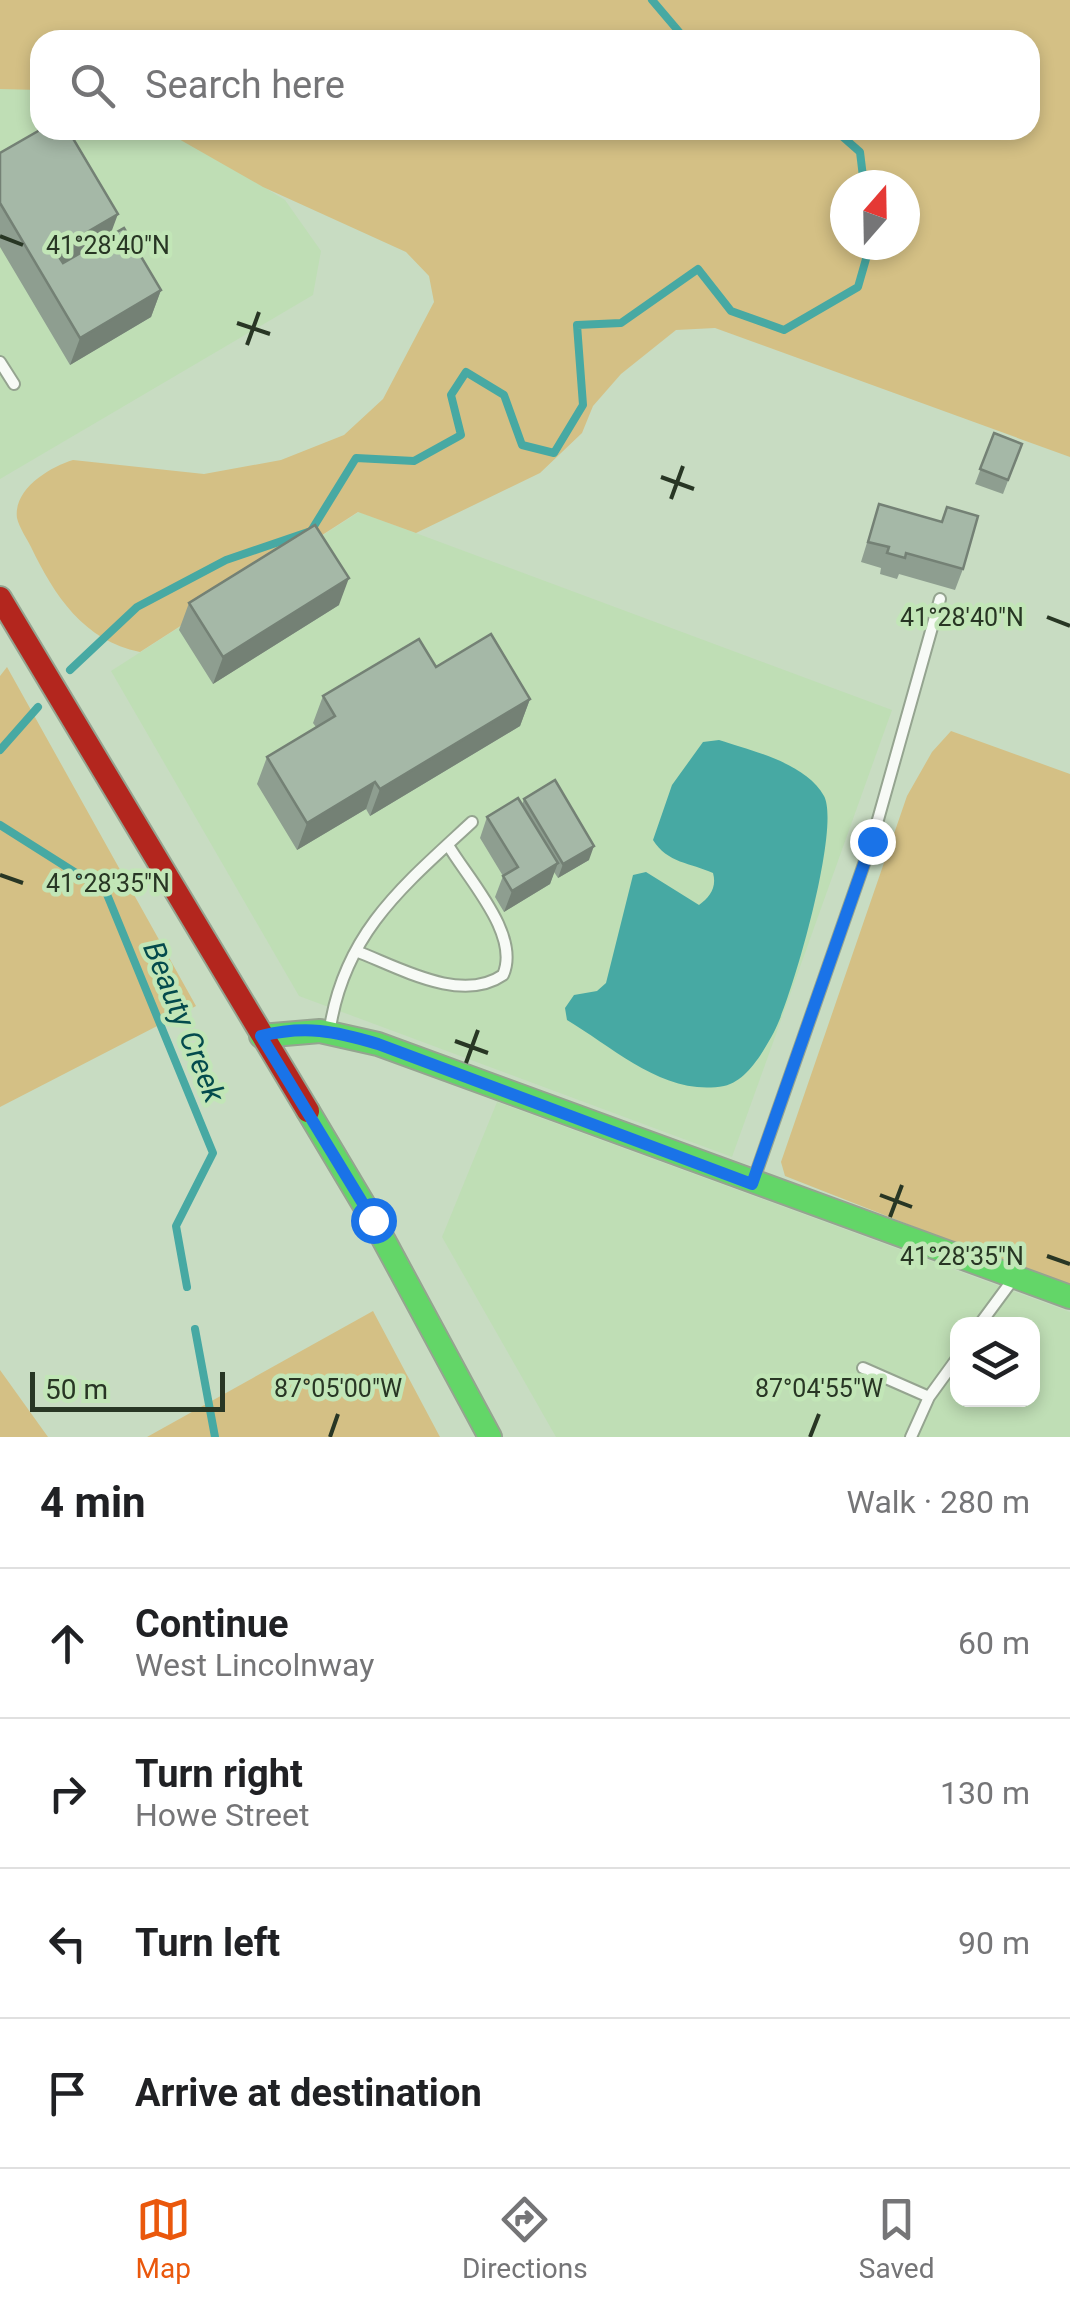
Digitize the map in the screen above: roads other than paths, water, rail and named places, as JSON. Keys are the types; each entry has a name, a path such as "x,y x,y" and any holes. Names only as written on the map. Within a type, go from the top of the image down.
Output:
{"main road":[{"path":"0,598 373,1220 490,1437"},
{"path":"261,1036 296,1027 330,1029 1070,1297"}],"lane":[{"path":"0,362 14,384"},
{"path":"752,1184 872,841 940,598"},
{"path":"330,1029 336,988 375,915 472,822"},
{"path":"356,951 446,984 472,986 503,975 508,953 499,928 448,845"},
{"path":"985,1317 1014,1277"},
{"path":"862,1368 929,1397"},
{"path":"910,1437 929,1397 950,1368"}],"water":[{"path":"719,740 777,760 816,785 824,796 826,842 812,913 774,1032 754,1065 740,1078 724,1086 702,1087 681,1084 641,1068 567,1020 565,1008 574,995 597,991 606,983 633,875 646,872 699,905 712,891 713,873 672,858 653,840 672,785 703,742"}],"waterway":[{"name":"Beauty Creek","path":"652,0 678,30"},
{"name":"Beauty Creek","path":"846,140 860,152 862,170"},
{"name":"Beauty Creek","path":"70,670 137,607 226,560 311,531 356,458 414,461 461,435 451,395 466,372 504,395 522,445 554,453 583,405 577,325 621,323 698,269 731,311 784,330 858,287 866,260"},
{"name":"Beauty Creek","path":"0,750 38,707"},
{"name":"Beauty Creek","path":"0,825 106,892 213,1153 176,1226 187,1287"},
{"name":"Beauty Creek","path":"195,1329 215,1437"}]}
